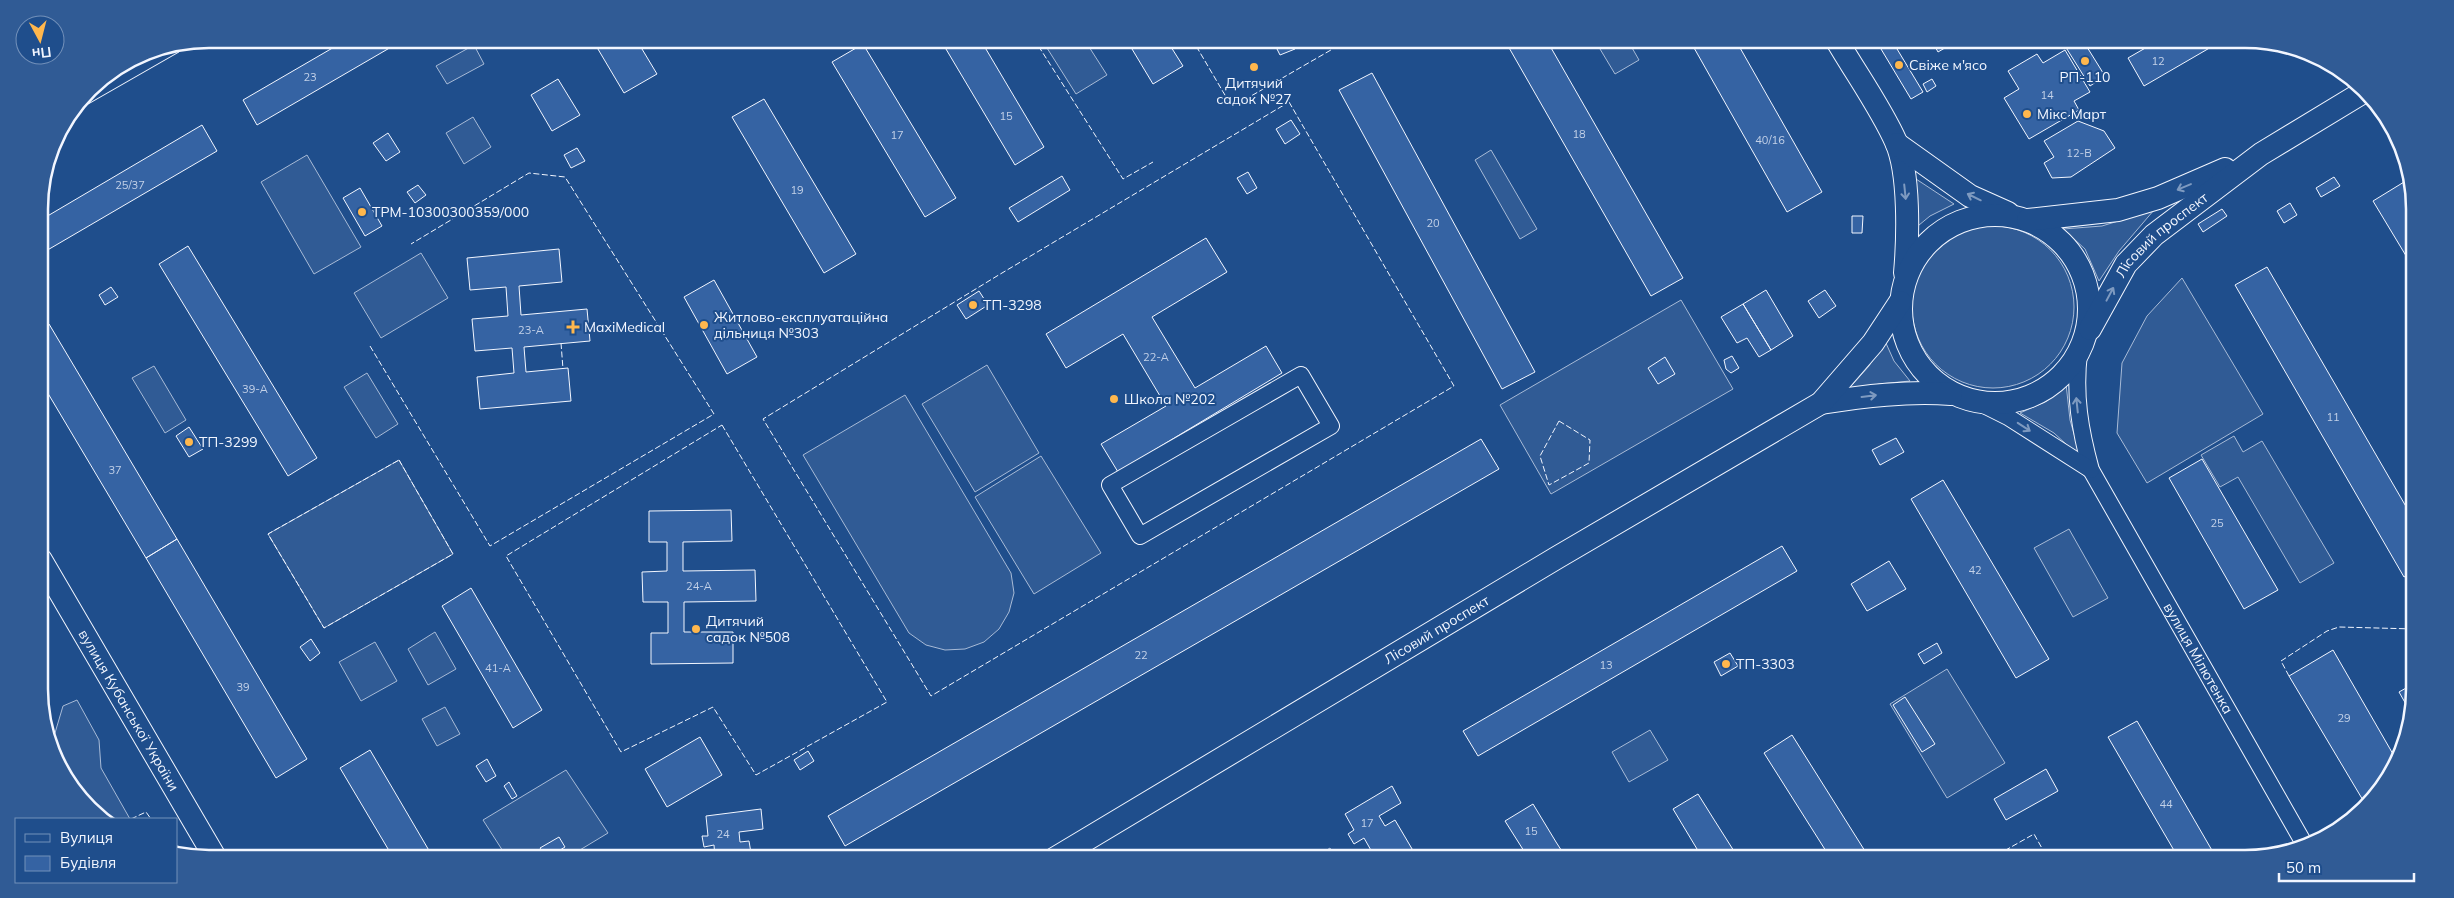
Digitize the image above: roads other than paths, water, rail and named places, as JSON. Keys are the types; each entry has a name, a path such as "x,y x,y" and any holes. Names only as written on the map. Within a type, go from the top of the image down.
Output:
{"street":[{"path":"1841,48 1897,144 1904,177 1908,241 1902,294 1903,333 1914,358 1931,379 1953,394 1982,404"},
{"path":"106,84 156,56"},
{"name":"Лісовий проспект","path":"1982,404 2016,402 2042,392 2064,376 2083,345 2126,264 2154,235 2261,154 2359,95"},
{"path":"1897,144 1970,196 2046,229 2060,240 2078,262 2088,290 2090,318 2083,345"},
{"name":"Лісовий проспект","path":"1069,850 1550,562 1821,403 1856,364 1902,294 1910,267 1926,244 1947,227 1973,217 2000,215 2023,218 2084,215 2127,207 2158,198 2261,154"},
{"name":"вулиця Мілютенка","path":"2083,345 2076,382 2077,405 2082,439 2091,470 2302,840"},
{"path":"1301,374 1331,426 1140,536 1110,485 1301,374"},
{"name":"Лісовий проспект","path":"1821,403 1907,392 1953,394"},
{"name":"вулиця Мілютенка","path":"1982,404 2008,417 2091,470"},
{"name":"вулиця Кубанської України","path":"48,572 211,850"}],"place":[{"name":"РП-110","path":"2085,61"},
{"name":"Свіже м'ясо","path":"1899,65"},
{"name":"Дитячий садок №27","path":"1254,67"},
{"name":"Мікс Март","path":"2027,114"},
{"name":"ТРМ-10300300359/000","path":"362,212"},
{"name":"ТП-3298","path":"973,305"},
{"name":"Житлово-експлуатаційна дільниця №303","path":"704,325"},
{"name":"MaxiMedical","path":"573,327"},
{"name":"Школа №202","path":"1114,399"},
{"name":"ТП-3299","path":"189,442"},
{"name":"Дитячий садок №508","path":"696,629"},
{"name":"ТП-3303","path":"1726,664"}]}
